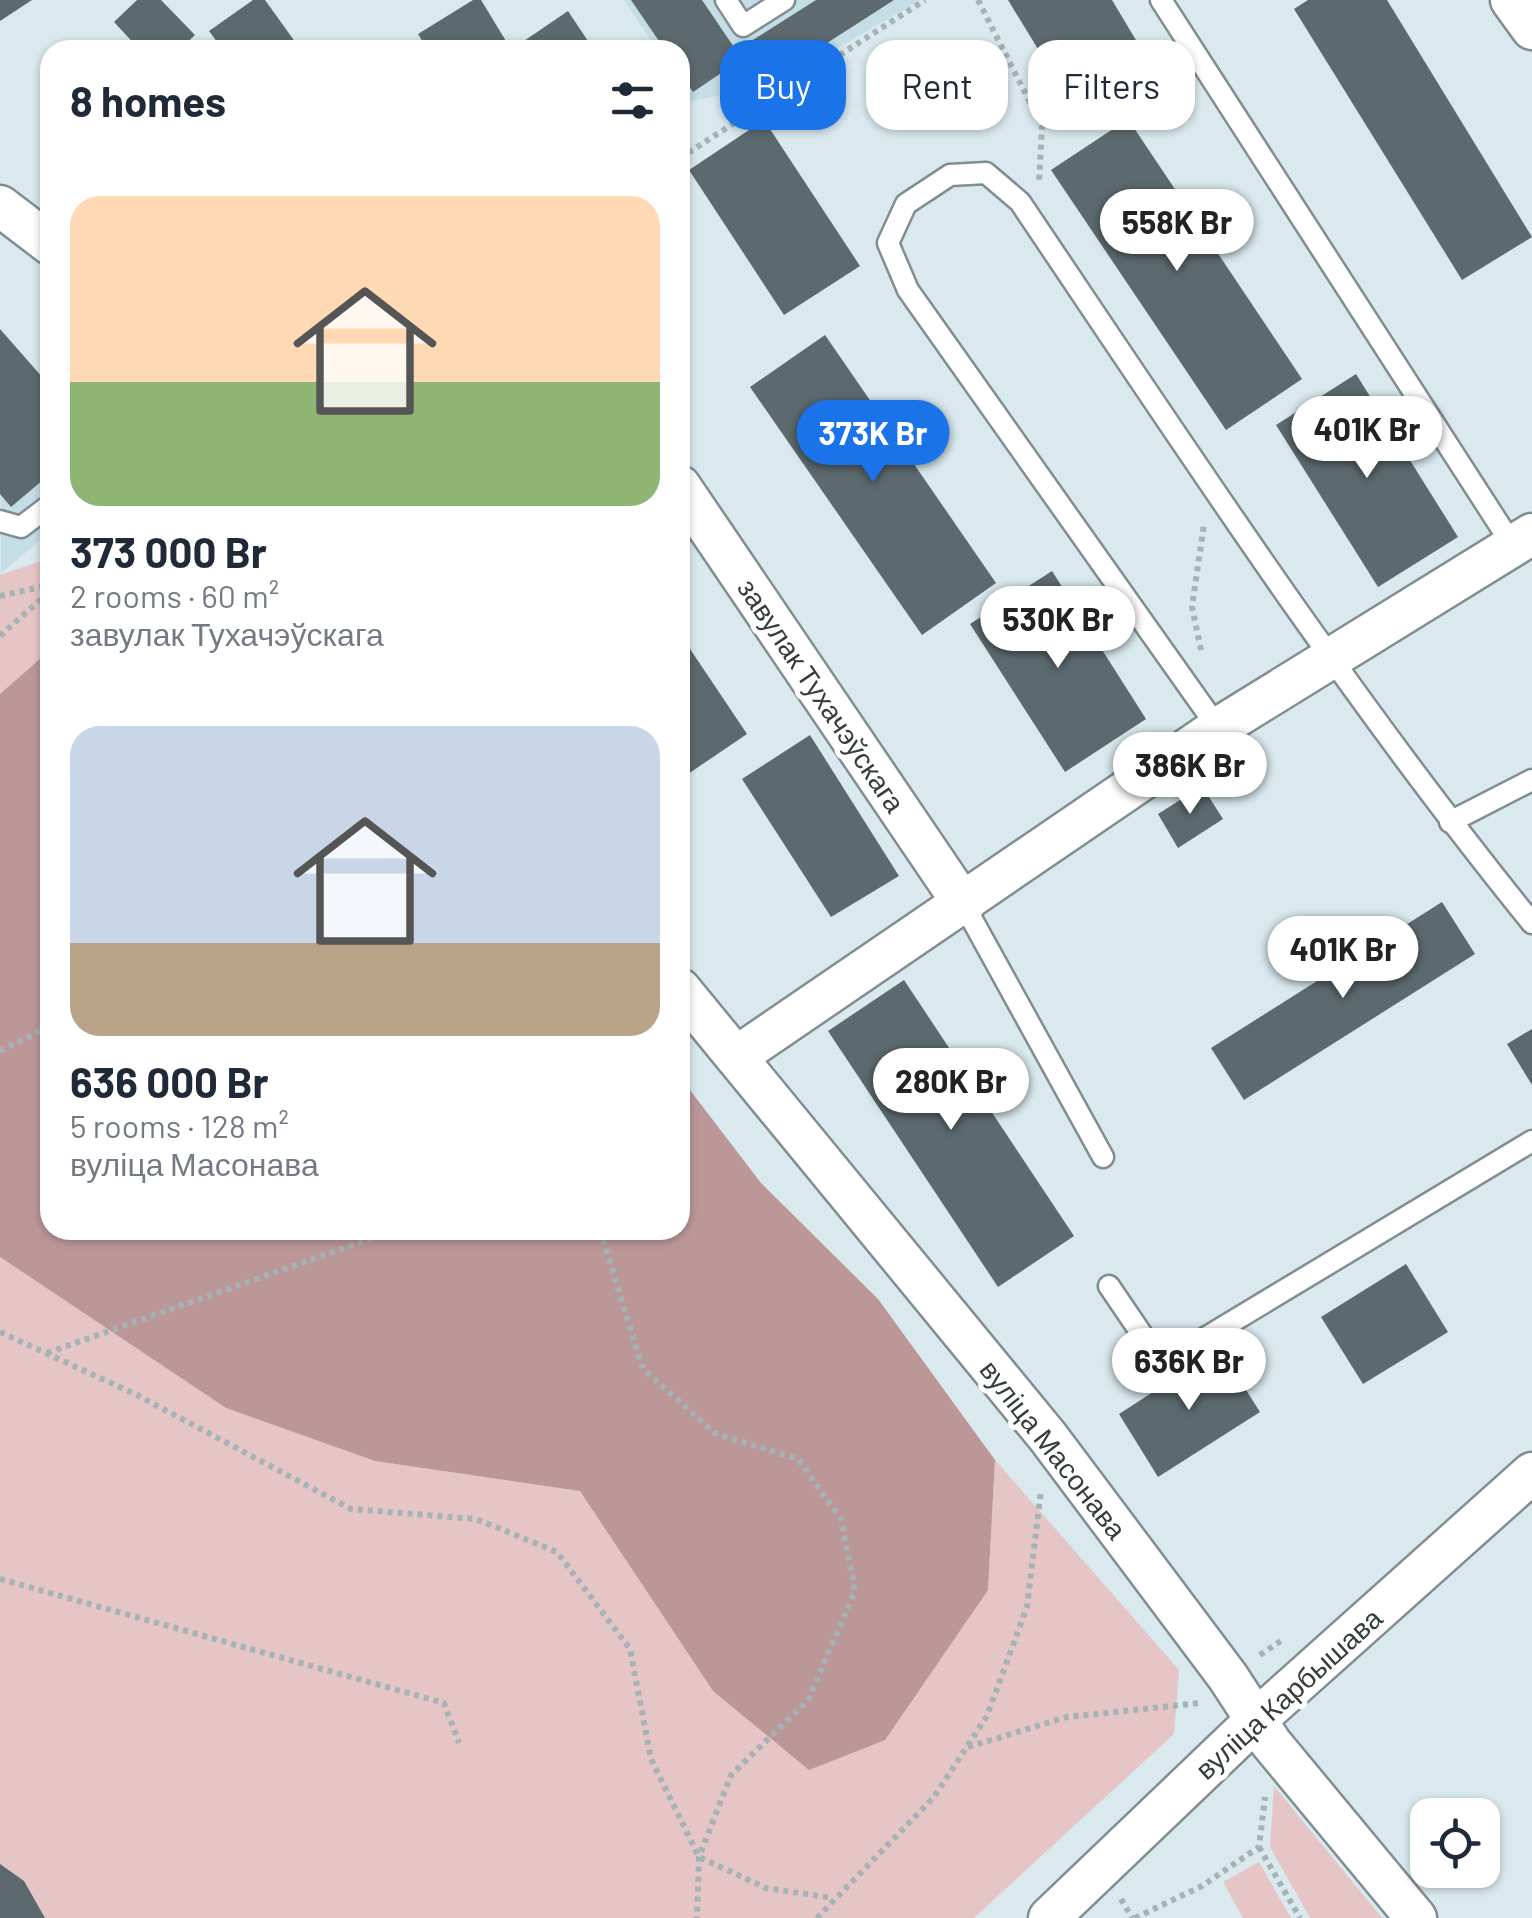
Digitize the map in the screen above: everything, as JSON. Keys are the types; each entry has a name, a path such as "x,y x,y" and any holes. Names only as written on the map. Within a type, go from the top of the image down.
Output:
{"street":[{"path":"1511,0 1532,29"},
{"path":"0,206 40,230"},
{"name":"завулак Тухачэўскага","path":"690,501 964,904"},
{"path":"736,1056 1218,728 1522,540"},
{"name":"вуліца Масонава","path":"690,1001 1048,1437 1264,1731 1416,1918"},
{"name":"вуліца Карбышава","path":"1049,1918 1264,1731 1532,1473"}],"lane":[{"path":"726,0 743,26 784,0"},
{"path":"1161,0 1522,540"},
{"path":"1218,728 908,290 888,244 906,204 950,175 986,173 1020,202 1330,658 1450,822 1532,923"},
{"path":"0,521 21,527 40,513"},
{"path":"1450,822 1532,780"},
{"path":"964,904 1102,1157"},
{"path":"1109,1286 1162,1364 1532,1141"}],"path":[{"path":"690,152 924,0"},
{"path":"0,596 40,590"},
{"path":"0,636 40,598"},
{"path":"0,1052 40,1031"},
{"path":"46,1354 367,1240"},
{"path":"603,1240 644,1369 716,1434 798,1459 841,1518 855,1591 808,1700 731,1775 699,1857 697,1918"},
{"path":"0,1332 137,1396 351,1509 476,1518 557,1552 630,1649 651,1759 699,1857 766,1888 832,1898"},
{"path":"816,1918 934,1798 987,1716 1027,1607 1048,1437"},
{"path":"0,1579 444,1703 458,1743"},
{"path":"965,1748 1066,1718 1212,1702"},
{"path":"1264,1731 1259,1847 1300,1918"},
{"path":"1135,1918 1202,1886 1259,1847"}],"shaded area":[{"path":"624,0 920,0 846,43 846,40 720,40 720,95 691,101 690,40 650,40"},
{"path":"0,329 40,375 40,540 1,573"},
{"path":"40,561 40,659 0,694 0,575"},
{"path":"40,659 40,1240 690,1240 690,1090 761,1183 878,1299 995,1460 988,1590 885,1740 809,1770 713,1691 580,1491 375,1461 226,1408 0,1257 0,694"},
{"path":"0,1257 226,1408 375,1461 580,1491 713,1691 988,1590 995,1460 1179,1670 1174,1734 974,1918 0,1918"},
{"path":"1274,1786 1382,1918 1310,1918 1270,1847"},
{"path":"1259,1862 1291,1918 1243,1918 1223,1882"}],"building":[{"path":"0,0 32,0 0,21"},
{"path":"137,0 161,0 195,35 190,40 131,40 114,22"},
{"path":"253,0 265,0 294,40 216,40 209,31"},
{"path":"473,0 481,0 505,40 422,40 418,34"},
{"path":"631,0 702,0 729,40 720,40 720,74 693,92 690,40 658,40"},
{"path":"816,0 894,0 832,40 753,40"},
{"path":"1008,0 1112,0 1136,40 1032,40"},
{"path":"1308,0 1387,0 1532,237 1462,280 1294,9"},
{"path":"568,11 587,40 525,40"},
{"path":"749,130 771,130 860,266 784,315 690,172"},
{"path":"1111,130 1135,130 1302,379 1226,430 1051,170"},
{"path":"0,329 40,375 40,482 11,507 0,494"},
{"path":"825,335 996,583 922,635 750,387"},
{"path":"1356,374 1458,537 1378,587 1276,425"},
{"path":"1052,571 1146,719 1065,772 970,624"},
{"path":"690,649 747,734 690,773"},
{"path":"810,735 899,876 831,917 742,779"},
{"path":"1202,786 1223,819 1178,848 1158,814"},
{"path":"1442,902 1475,954 1244,1100 1211,1048"},
{"path":"904,980 1074,1236 998,1287 828,1031"},
{"path":"1532,1029 1532,1085 1507,1044"},
{"path":"1406,1264 1448,1332 1363,1384 1321,1317"},
{"path":"1220,1349 1260,1412 1158,1477 1119,1414"},
{"path":"0,1864 24,1881 45,1918 0,1918"}]}
